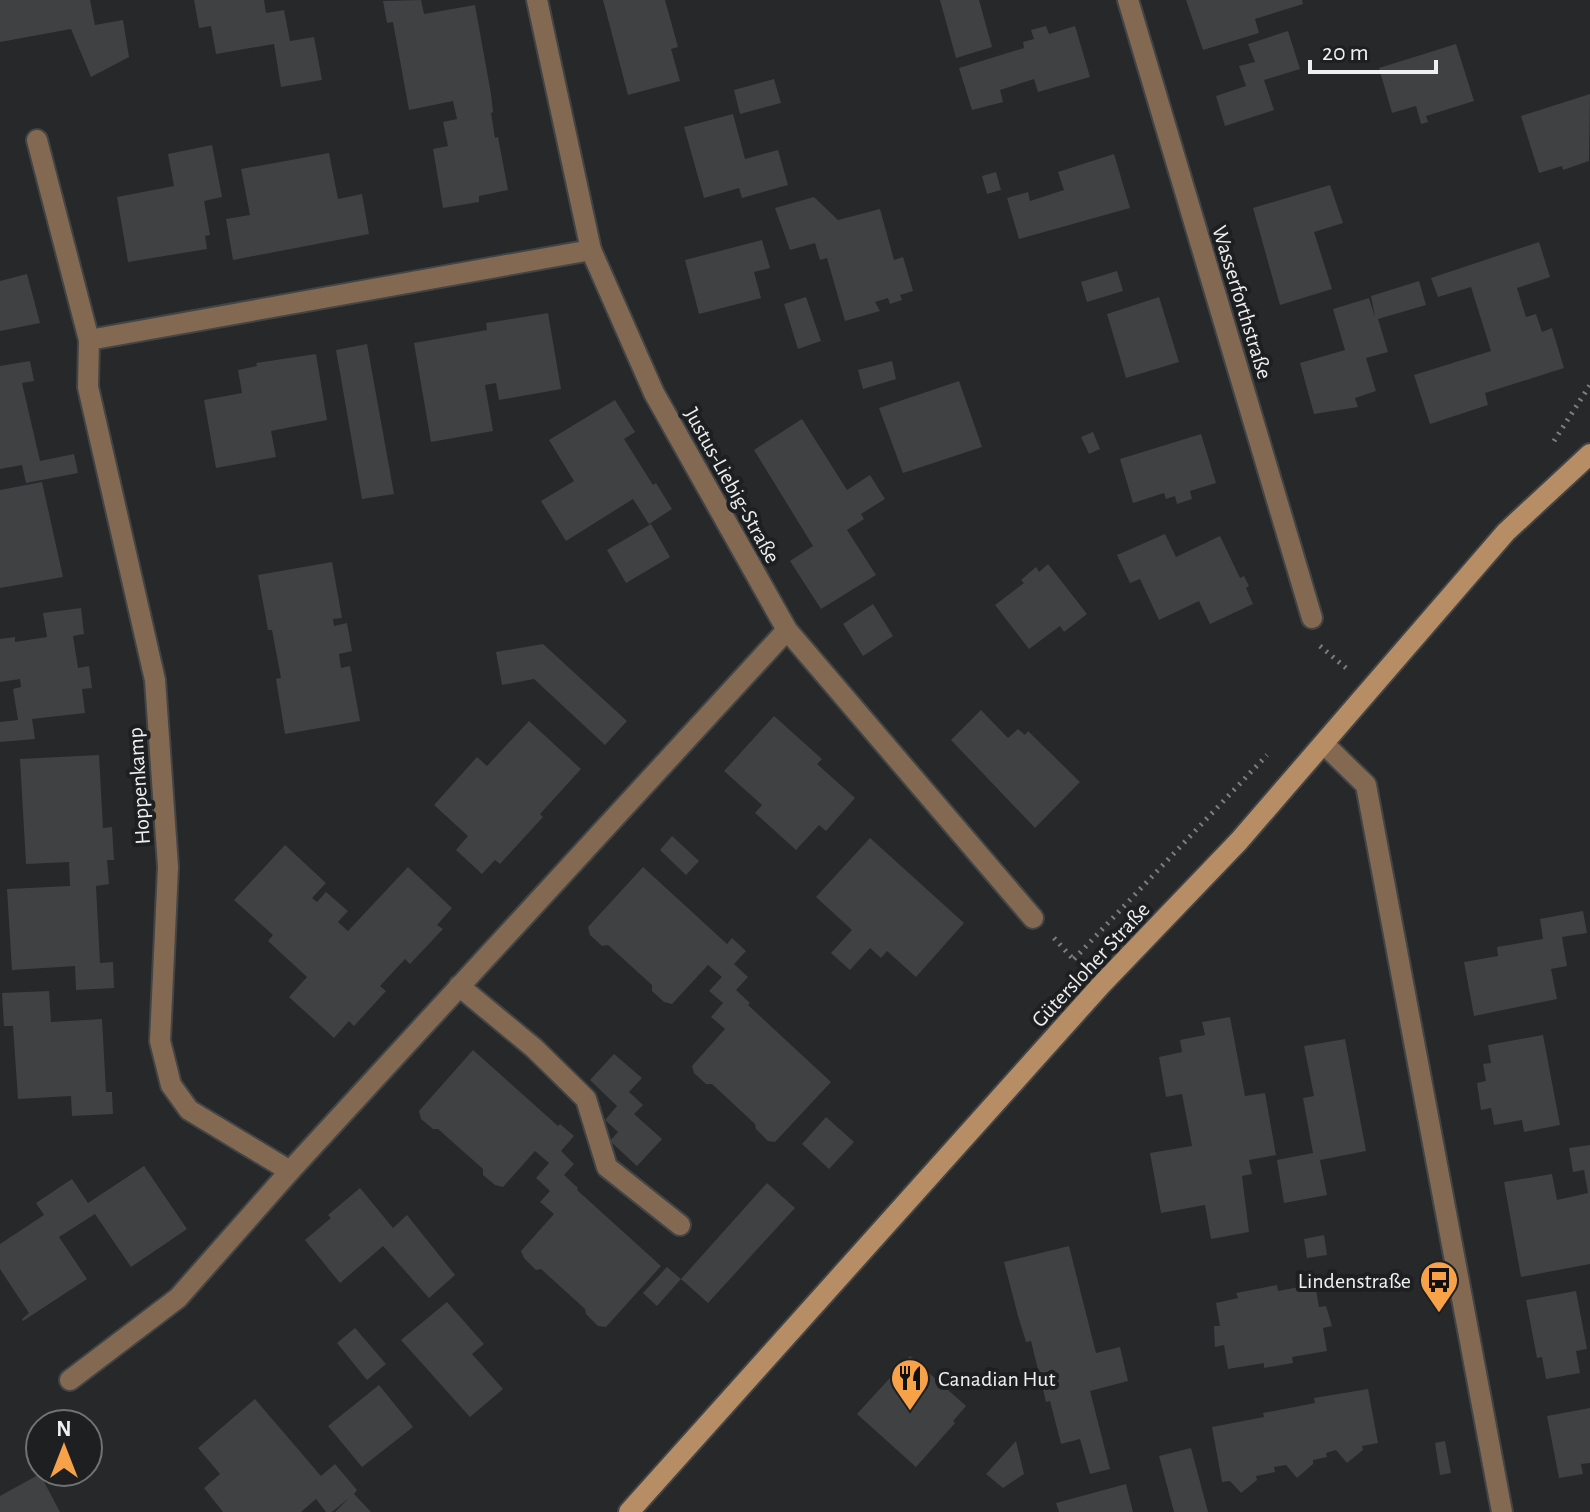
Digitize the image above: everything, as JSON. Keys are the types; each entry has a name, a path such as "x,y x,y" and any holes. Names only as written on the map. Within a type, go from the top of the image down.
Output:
{"main road":[{"name":"Gütersloher Straße","path":"629,1512 1101,985 1239,841 1506,532 1590,454"}],"street":[{"name":"Justus-Liebig-Straße","path":"537,0 591,250 654,393 787,630 1033,918"},
{"name":"Wasserforthstraße","path":"1128,0 1312,618"},
{"name":"Hoppenkamp","path":"37,140 89,340 88,387 155,680 168,867 160,1041 171,1085 189,1110 290,1171"},
{"path":"89,340 591,250"},
{"path":"70,1380 178,1298 290,1171 787,630"},
{"path":"1324,744 1366,785 1502,1512"},
{"path":"459,986 534,1048 586,1099 607,1167 680,1225"}],"path":[{"path":"1033,918 1101,985"}],"building":[{"path":"0,0 90,0 95,25 123,20 129,57 91,77 71,29 0,42"},
{"path":"194,0 264,0 266,13 284,10 290,41 314,37 322,80 281,87 274,44 216,54 211,26 199,28"},
{"path":"421,0 424,14 475,5 491,94 495,138 498,137 508,190 479,196 479,202 443,208 433,149 448,146 443,122 457,119 453,101 409,110 393,22 387,23 383,1"},
{"path":"603,0 665,0 678,47 671,49 680,81 628,95"},
{"path":"940,0 979,0 992,47 956,58"},
{"path":"1186,0 1302,0 1303,4 1255,19 1259,33 1203,50"},
{"path":"1046,26 1049,34 1075,26 1090,77 1038,92 1034,79 1000,90 1003,102 972,110 959,68 1024,48 1023,42 1034,39 1031,30"},
{"path":"1288,31 1300,69 1264,80 1274,110 1225,126 1216,96 1246,86 1239,66 1255,62 1248,44"},
{"path":"1456,44 1474,101 1426,116 1428,122 1421,124 1416,106 1392,113 1379,68"},
{"path":"774,79 781,103 740,114 734,90"},
{"path":"1590,94 1589,161 1563,170 1562,166 1539,173 1521,116"},
{"path":"733,114 745,159 778,150 788,185 742,198 739,188 704,198 684,127"},
{"path":"212,145 222,197 204,201 210,235 205,236 207,249 128,262 117,197 174,186 168,154"},
{"path":"329,153 338,199 362,194 369,234 233,260 226,219 250,215 241,169"},
{"path":"1114,154 1130,208 1019,239 1007,198 1028,192 1030,201 1064,190 1058,172"},
{"path":"996,172 1001,190 987,194 982,176"},
{"path":"1330,185 1343,223 1314,232 1332,289 1280,305 1253,208"},
{"path":"814,197 838,220 880,209 894,260 903,257 913,291 900,295 902,300 890,304 888,298 875,302 880,311 845,321 827,258 820,260 815,243 790,250 775,208"},
{"path":"762,240 770,268 754,272 761,298 699,314 685,260"},
{"path":"1539,242 1550,277 1517,288 1526,317 1536,314 1542,332 1552,328 1564,368 1485,393 1488,405 1430,424 1414,375 1491,351 1471,287 1438,297 1431,278"},
{"path":"1117,271 1123,291 1087,302 1081,282"},
{"path":"27,274 40,323 0,331 0,281"},
{"path":"1419,281 1426,305 1378,319 1388,352 1366,358 1376,391 1355,398 1358,407 1314,414 1300,363 1345,350 1333,309 1369,298 1375,317 1371,296"},
{"path":"806,297 821,341 798,349 784,304"},
{"path":"1159,297 1179,362 1126,378 1107,314"},
{"path":"548,313 561,389 499,400 496,383 485,385 493,431 431,442 414,343 487,330 486,323"},
{"path":"367,344 394,494 362,499 336,350"},
{"path":"316,354 327,420 271,431 276,457 216,468 204,400 242,393 238,370 257,366 256,363"},
{"path":"30,361 34,381 22,383 40,461 74,454 78,473 26,483 22,465 0,469 0,366"},
{"path":"892,361 896,379 863,389 858,370"},
{"path":"959,381 982,447 903,473 879,408"},
{"path":"615,400 635,432 624,439 672,509 649,524 633,499 566,541 541,501 574,481 549,440"},
{"path":"802,419 847,490 870,475 885,499 861,514 864,519 847,530 876,575 821,609 790,561 813,546 754,450"},
{"path":"1093,432 1100,449 1089,454 1081,437"},
{"path":"1201,434 1216,483 1190,491 1192,499 1177,504 1175,496 1166,499 1164,493 1133,503 1120,459"},
{"path":"42,482 63,577 0,588 0,490"},
{"path":"651,524 670,557 626,583 607,550"},
{"path":"1165,534 1176,557 1220,536 1240,578 1244,576 1249,586 1246,588 1253,604 1210,624 1199,601 1159,620 1140,579 1130,583 1117,555"},
{"path":"332,562 342,618 333,619 334,626 347,623 352,651 339,654 341,668 350,666 360,721 285,734 276,679 281,678 258,575"},
{"path":"1048,564 1087,614 1064,632 1060,626 1029,649 995,605 1024,583 1021,580 1036,567 1039,572"},
{"path":"873,604 893,636 863,656 843,624"},
{"path":"81,608 84,634 73,636 78,668 89,666 92,688 82,689 85,713 32,719 35,739 0,742 0,722 18,720 13,689 21,687 20,679 0,682 0,639 15,637 15,642 47,637 43,613"},
{"path":"543,644 627,721 605,745 534,679 502,685 496,652"},
{"path":"981,710 1008,738 1018,729 1025,735 1028,731 1080,782 1035,828 951,740"},
{"path":"774,716 822,759 817,764 855,798 826,831 819,825 796,850 755,813 762,805 724,771"},
{"path":"529,721 581,769 500,864 495,860 482,874 456,850 468,836 434,805 477,757 487,766"},
{"path":"99,755 103,828 112,827 114,860 107,860 109,884 96,886 100,963 113,962 114,988 76,990 75,966 12,970 7,889 70,886 69,862 26,864 20,759"},
{"path":"672,836 699,861 686,875 660,850"},
{"path":"870,838 964,923 916,977 887,951 881,958 870,948 850,970 831,953 852,930 816,897"},
{"path":"285,845 326,883 312,898 317,902 326,892 348,911 338,922 348,931 408,867 452,908 437,925 443,929 410,964 405,959 380,986 386,991 354,1026 349,1021 334,1038 289,997 307,977 268,941 273,935 234,900"},
{"path":"643,867 727,944 732,938 746,951 734,964 748,977 736,990 750,1003 748,1005 831,1082 775,1142 768,1141 755,1124 712,1084 706,1084 694,1073 692,1066 725,1029 711,1017 723,1003 709,991 722,977 708,965 672,1004 664,1002 652,991 652,985 608,945 602,946 590,935 588,927"},
{"path":"1583,911 1587,933 1562,937 1567,966 1551,969 1557,999 1474,1016 1464,962 1498,956 1497,947 1543,939 1540,919"},
{"path":"49,991 51,1022 102,1019 106,1092 112,1092 113,1114 72,1116 71,1096 18,1099 13,1026 4,1026 2,993"},
{"path":"1230,1017 1245,1096 1265,1093 1276,1155 1249,1160 1252,1174 1242,1176 1249,1232 1211,1239 1205,1205 1161,1213 1150,1153 1192,1146 1182,1094 1166,1097 1159,1057 1182,1052 1180,1040 1205,1035 1202,1022"},
{"path":"1543,1035 1560,1125 1524,1132 1522,1120 1494,1125 1491,1108 1481,1110 1477,1083 1486,1081 1483,1064 1491,1063 1488,1045"},
{"path":"1345,1039 1366,1151 1320,1160 1327,1195 1284,1203 1277,1160 1313,1153 1303,1098 1314,1096 1304,1046"},
{"path":"473,1050 558,1126 560,1124 574,1136 561,1151 574,1164 564,1175 661,1266 606,1327 598,1326 585,1309 541,1269 536,1270 521,1251 554,1214 540,1202 550,1191 536,1178 549,1163 535,1151 503,1187 495,1185 483,1175 483,1169 438,1129 433,1129 421,1119 419,1111"},
{"path":"614,1054 642,1078 629,1092 643,1105 634,1114 662,1139 637,1166 610,1141 618,1132 605,1120 617,1106 590,1080"},
{"path":"826,1117 854,1142 829,1169 802,1144"},
{"path":"1590,1145 1590,1264 1521,1277 1504,1182 1552,1174 1557,1200 1588,1193 1584,1170 1573,1172 1569,1148"},
{"path":"144,1166 187,1229 131,1267 95,1214 59,1237 87,1279 23,1321 29,1313 0,1269 0,1244 44,1215 36,1203 72,1179 88,1203"},
{"path":"767,1183 795,1208 708,1303 681,1279"},
{"path":"360,1188 393,1228 407,1215 455,1275 429,1298 383,1246 340,1283 305,1240"},
{"path":"1324,1235 1327,1255 1307,1258 1304,1239"},
{"path":"1069,1246 1096,1353 1120,1347 1128,1381 1090,1391 1110,1469 1090,1474 1080,1439 1061,1444 1050,1401 1046,1402 1031,1341 1026,1342 1004,1262"},
{"path":"667,1267 681,1279 657,1306 643,1293"},
{"path":"1315,1284 1319,1307 1326,1306 1332,1326 1323,1328 1327,1351 1292,1357 1293,1363 1264,1368 1264,1363 1228,1369 1224,1345 1215,1347 1214,1326 1220,1326 1216,1303 1238,1298 1236,1293 1277,1285 1278,1291"},
{"path":"1576,1291 1587,1349 1576,1351 1580,1373 1546,1379 1542,1357 1537,1358 1526,1300"},
{"path":"447,1302 484,1344 472,1354 503,1389 470,1417 401,1340"},
{"path":"355,1328 386,1364 367,1380 337,1343"},
{"name":"Canadian Hut","path":"910,1356 966,1406 916,1467 857,1414"},
{"path":"379,1385 413,1427 362,1467 328,1426"},
{"path":"1368,1389 1378,1443 1362,1446 1363,1450 1347,1463 1336,1450 1326,1453 1327,1457 1313,1460 1313,1464 1297,1478 1286,1465 1274,1467 1275,1472 1256,1476 1257,1480 1241,1493 1230,1481 1222,1482 1212,1427 1315,1403 1314,1398"},
{"path":"255,1399 321,1476 335,1464 357,1490 354,1494 371,1512 335,1512 349,1498 332,1512 326,1512 316,1499 301,1512 223,1512 204,1488 220,1474 198,1448"},
{"path":"1590,1408 1590,1463 1581,1464 1583,1474 1559,1478 1547,1416"},
{"path":"1016,1441 1024,1474 1003,1488 986,1474"},
{"path":"1445,1441 1451,1473 1440,1475 1435,1443"},
{"path":"1191,1448 1208,1512 1174,1512 1159,1456"},
{"path":"24,1483 24,1488 47,1488 60,1512 0,1512 0,1496"},
{"path":"1126,1484 1133,1512 1059,1512 1056,1503"}],"place":[{"name":"Lindenstraße","path":"1439,1314"},
{"name":"Canadian Hut","path":"910,1412"}]}
